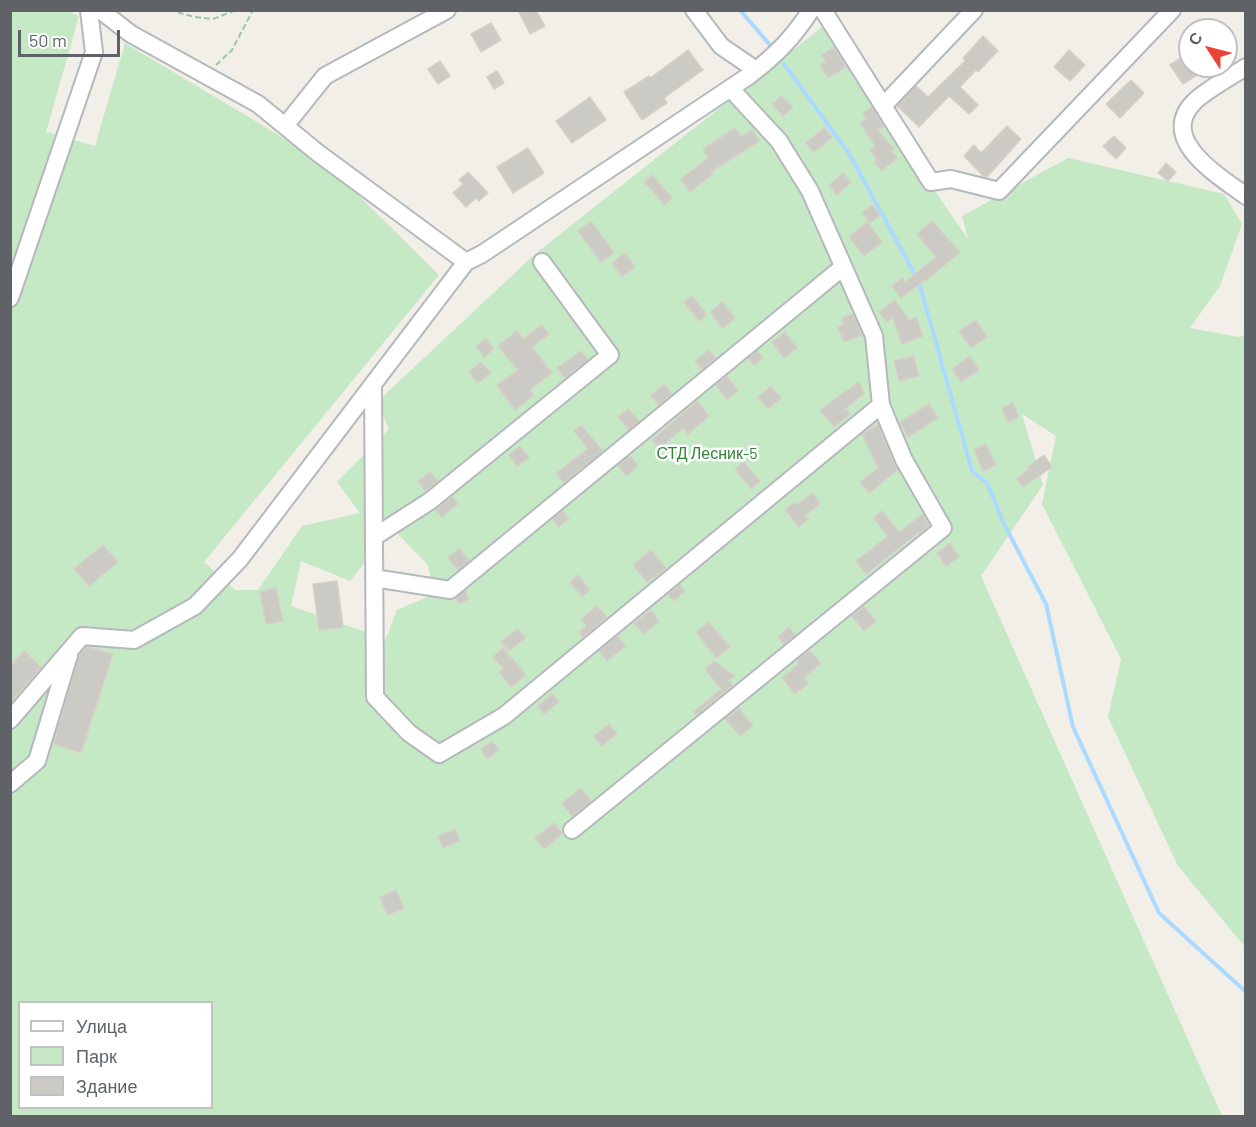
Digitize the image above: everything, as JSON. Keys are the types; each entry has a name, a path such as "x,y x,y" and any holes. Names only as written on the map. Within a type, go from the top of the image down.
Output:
{"street":[{"path":"10,298 94,52 89,10"},
{"path":"100,10 131,34 258,104 369,192 466,262"},
{"path":"285,126 325,76 447,10"},
{"path":"694,10 721,46 756,70"},
{"path":"10,720 82,636 134,640 195,606 240,559 466,262 482,254 756,70 777,54 811,10"},
{"path":"823,10 931,182 951,179 999,190 1172,10"},
{"path":"884,105 974,10"},
{"path":"1245,67 1195,101 1183,117 1183,138 1200,162 1245,196"},
{"path":"572,830 943,528 904,460 881,405 874,336 810,191 779,141 730,88"},
{"path":"374,537 430,501 610,355 542,262"},
{"path":"374,578 450,590 843,267"},
{"path":"373,384 375,697 409,733 439,754 504,716 881,405"},
{"path":"10,784 37,761 71,648"}],"path":[{"path":"169,10 213,19 236,10"},
{"path":"201,71 217,64 232,50 253,10"}],"green space":[{"name":"СТД Лесник-5","path":"10,11 67,11 79,16 46,132 95,146 125,43 307,152 357,194 439,275 204,562 235,590 258,590 302,526 360,513 337,482 389,429 377,402 535,254 822,27 968,239 962,216 1068,158 1224,194 1242,224 1220,286 1190,328 1238,337 1245,335 1245,947 1178,866 1108,717 1121,659 1042,504 1056,436 1022,414 1043,485 981,576 1222,1116 11,1116","holes":["392,528 428,565 434,594 397,610 386,639 291,606 301,561 350,581"]}],"building":[{"path":"518,10 536,10 545,26 530,34"},
{"path":"491,23 501,40 481,52 471,34"},
{"path":"983,36 998,51 960,87 978,105 969,114 949,96 919,127 897,106 916,86 928,97 965,61 963,58"},
{"path":"834,47 846,67 828,78 820,65 826,62 822,55"},
{"path":"688,50 703,70 664,98 667,103 642,120 624,92 649,76 650,78"},
{"path":"1069,50 1085,65 1070,81 1054,67"},
{"path":"1178,60 1178,77 1170,65"},
{"path":"440,61 450,76 438,84 428,69"},
{"path":"497,71 504,83 494,89 487,77"},
{"path":"1179,78 1192,78 1183,84"},
{"path":"1131,80 1144,93 1120,118 1106,104"},
{"path":"781,96 793,107 783,116 772,104"},
{"path":"590,97 606,120 572,143 556,121"},
{"path":"872,107 884,126 878,130 894,149 891,151 897,158 882,171 874,162 877,159 870,150 875,146 860,123 866,119 863,113"},
{"path":"1007,126 1021,139 987,177 983,176 964,156 974,145 981,153"},
{"path":"735,128 741,137 752,130 759,141 711,172 713,174 690,192 681,179 708,158 703,149"},
{"path":"824,128 832,137 813,152 806,143"},
{"path":"1114,136 1126,148 1116,159 1103,146"},
{"path":"528,148 544,173 513,193 497,167"},
{"path":"1166,163 1176,172 1168,181 1158,173"},
{"path":"468,172 488,193 479,201 476,198 466,207 453,193 463,184 459,180"},
{"path":"843,173 851,182 837,195 829,185"},
{"path":"652,175 672,198 665,205 644,182"},
{"path":"872,205 880,215 870,223 862,213"},
{"path":"591,221 614,253 601,262 578,231"},
{"path":"932,221 960,252 926,281 901,298 892,286 902,278 905,282 936,257 917,234"},
{"path":"867,222 882,242 864,256 849,237"},
{"path":"625,253 635,267 622,277 612,263"},
{"path":"692,296 707,315 699,321 684,302"},
{"path":"895,300 909,320 916,317 923,336 902,344 893,318 887,322 879,312"},
{"path":"722,302 735,318 723,328 710,312"},
{"path":"853,314 862,335 844,342 838,327 844,324 842,318"},
{"path":"976,320 987,337 971,348 959,331"},
{"path":"542,325 549,334 532,347 552,373 530,390 534,395 515,410 497,385 518,370 498,346 517,331 523,339"},
{"path":"785,332 797,348 784,358 772,342"},
{"path":"486,339 494,349 484,357 476,346"},
{"path":"709,350 716,358 702,369 695,361"},
{"path":"581,351 588,360 565,378 557,368"},
{"path":"757,351 763,358 754,365 748,358"},
{"path":"914,356 919,376 899,381 894,361"},
{"path":"970,356 979,370 961,382 952,369"},
{"path":"481,362 491,373 478,383 469,372"},
{"path":"727,376 738,391 727,400 716,385"},
{"path":"859,382 864,394 846,408 850,414 834,427 820,410"},
{"path":"664,384 672,394 659,405 651,396"},
{"path":"771,386 781,398 768,409 758,397"},
{"path":"697,401 709,416 688,434 683,428 660,448 652,440"},
{"path":"1013,403 1019,417 1008,422 1002,408"},
{"path":"929,404 938,418 908,437 900,422"},
{"path":"628,409 639,421 629,430 618,417"},
{"path":"581,425 603,451 564,483 556,473 588,449 574,431"},
{"path":"878,425 897,470 869,493 860,482 878,468 862,434"},
{"path":"986,444 996,465 983,471 974,450"},
{"path":"520,446 529,458 517,466 509,455"},
{"path":"1044,455 1052,467 1023,487 1017,478 1029,469 1027,467"},
{"path":"630,456 638,466 626,476 618,466"},
{"path":"744,462 760,481 751,489 735,469"},
{"path":"430,472 438,481 425,491 418,481"},
{"path":"812,493 820,503 805,516 808,519 799,527 785,510 795,502 797,505"},
{"path":"452,497 458,504 442,517 436,510"},
{"path":"563,511 569,519 558,527 552,519"},
{"path":"882,511 899,532 923,514 929,525 866,574 856,561 888,536 873,518"},
{"path":"950,543 959,557 946,566 937,553"},
{"path":"103,545 118,562 89,586 74,569"},
{"path":"459,548 469,561 458,570 448,558"},
{"path":"651,550 666,568 647,582 633,565"},
{"path":"578,575 590,590 582,597 570,582"},
{"path":"337,581 343,627 319,630 313,584"},
{"path":"680,585 685,591 674,601 668,594"},
{"path":"276,588 283,621 266,624 260,592"},
{"path":"465,591 469,599 459,604 456,598"},
{"path":"597,606 607,617 583,637 579,632 586,626 581,619"},
{"path":"864,606 876,622 864,631 852,616"},
{"path":"651,610 659,622 643,634 634,623"},
{"path":"709,622 730,647 716,658 696,632"},
{"path":"789,627 795,635 784,644 778,637"},
{"path":"518,629 525,638 509,651 501,642"},
{"path":"617,636 626,646 607,661 599,651"},
{"path":"87,647 113,654 81,753 53,744 79,655"},
{"path":"503,648 526,675 511,687 499,672 504,669 493,657"},
{"path":"809,650 821,663 804,678 808,683 795,694 782,678"},
{"path":"24,651 41,667 10,703 10,666"},
{"path":"714,661 735,676 729,680 733,685 696,715 694,712 721,689 705,669"},
{"path":"552,694 559,702 544,714 537,706"},
{"path":"739,708 753,726 740,736 725,719"},
{"path":"609,724 617,733 602,746 594,736"},
{"path":"492,741 499,750 487,759 481,749"},
{"path":"581,788 591,801 572,816 562,803"},
{"path":"554,823 562,834 544,849 535,838"},
{"path":"455,829 460,841 443,848 438,836"},
{"path":"396,890 404,908 387,915 380,897"}],"waterway":[{"path":"740,10 770,45"},
{"path":"784,64 850,155 919,282 972,471 987,483 1004,524 1046,604 1073,727 1159,913 1246,992"}]}
